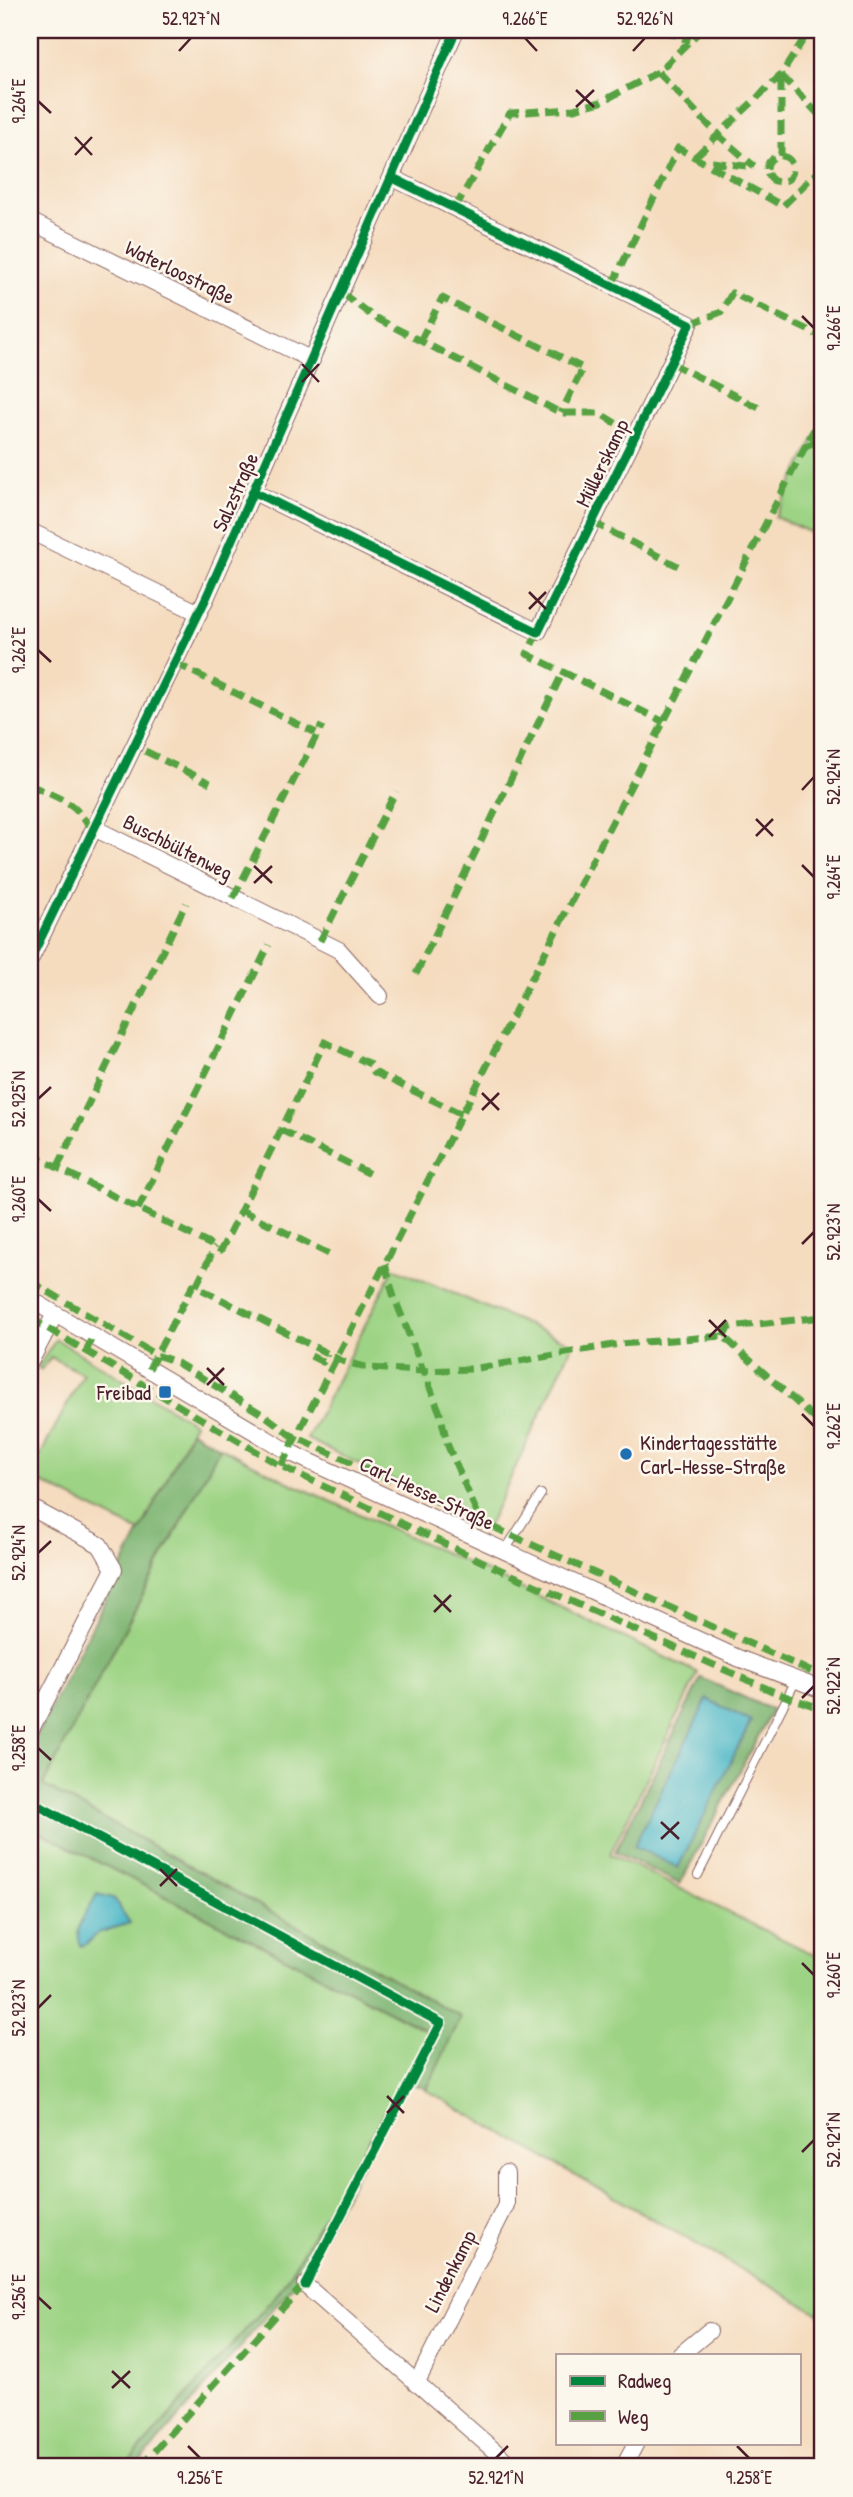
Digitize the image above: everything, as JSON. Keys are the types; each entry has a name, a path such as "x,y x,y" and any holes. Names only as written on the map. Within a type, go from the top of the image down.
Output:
{"street":[{"name":"Salzstraße","path":"31,957 199,613 456,30"},
{"name":"Müllerskamp","path":"254,492 538,632 690,324 393,178"},
{"name":"Waterloostraße","path":"30,220 312,360"},
{"path":"30,531 199,613"},
{"name":"Buschbültenweg","path":"94,828 339,950 380,996"},
{"name":"Carl-Hesse-Straße","path":"30,1299 289,1452 738,1658 823,1690"},
{"path":"30,1362 55,1314"},
{"path":"30,1507 100,1545 114,1569 30,1731"},
{"name":"Lindenkamp","path":"416,2384 506,2205 506,2173"},
{"path":"305,2285 513,2467"},
{"path":"681,2354 709,2331"},
{"path":"623,2467 635,2444"}],"lane":[{"path":"505,1552 541,1494"},
{"path":"698,1875 797,1678"}],"green space":[{"path":"823,421 823,538 775,517"},
{"path":"394,1268 573,1344 488,1526 307,1439"},
{"path":"56,1339 194,1423 142,1533 30,1477 30,1452 40,1456 83,1374 51,1357 41,1370 38,1367"},
{"path":"191,1431 220,1447 43,1785 461,2017 427,2089 407,2082 298,2280 136,2467 124,2467 279,2292 432,2033 30,1827 30,1749"},
{"path":"220,1447 286,1481 474,1566 698,1673 610,1854 823,1959 823,2316 426,2090 460,2017 43,1785"},
{"path":"701,1678 772,1710 680,1884 615,1852","holes":["751,1721 678,1867 634,1846"]},
{"path":"30,1827 432,2033 279,2292 124,2467 30,2467"}],"water":[{"path":"707,1699 751,1721 678,1868 634,1846"},
{"path":"97,1894 113,1898 130,1923 98,1933 81,1946 78,1931 80,1924"}],"marked path":[{"path":"663,30 690,41"},
{"path":"455,208 510,113 574,109 601,102 658,72 701,30"},
{"path":"696,156 781,75 803,40 799,30"},
{"path":"658,72 717,134 754,166"},
{"path":"781,75 823,119"},
{"path":"781,75 781,156"},
{"path":"612,285 678,148 783,206 823,166"},
{"path":"780,156 789,160 793,169 789,178 780,182 771,178 767,169 771,160 780,156"},
{"path":"712,162 754,167"},
{"path":"342,293 372,316 561,413 599,413 624,428"},
{"path":"690,324 721,312 732,293 816,334"},
{"path":"420,341 442,298 583,368 561,413"},
{"path":"671,363 761,409"},
{"path":"281,1466 823,412"},
{"path":"805,446 823,439"},
{"path":"592,522 678,566"},
{"path":"538,632 527,654 664,722"},
{"path":"175,663 316,733"},
{"path":"416,974 563,672"},
{"path":"233,898 322,725"},
{"path":"145,751 210,783"},
{"path":"30,785 71,805 94,828"},
{"path":"320,941 396,791"},
{"path":"57,1168 186,903"},
{"path":"138,1209 269,945"},
{"path":"30,1154 221,1250 325,1042 370,1064 374,1072 462,1114"},
{"path":"281,1130 372,1175"},
{"path":"241,1210 333,1256"},
{"path":"196,1286 215,1247"},
{"path":"385,1264 393,1294 440,1413 448,1446 481,1522"},
{"path":"30,1281 156,1355 174,1361 267,1417 291,1435 823,1677"},
{"path":"149,1369 193,1285 342,1361 369,1368 423,1371 472,1369 619,1344 723,1336 823,1426"},
{"path":"723,1336 729,1327 823,1317"},
{"path":"30,1318 281,1466 483,1562 779,1694 823,1709"},
{"path":"30,1335 34,1322"},
{"path":"86,1353 92,1336"},
{"path":"311,1356 323,1362 327,1354"},
{"path":"140,2467 308,2280"}],"cycle path":[{"path":"30,960 207,596 456,30"},
{"path":"254,492 538,632 690,324 393,178"},
{"path":"30,1801 441,2023 305,2285"}],"place":[{"name":"Freibad","path":"165,1392"},
{"name":"Kindertagesstätte Carl-Hesse-Straße","path":"626,1454"}]}
